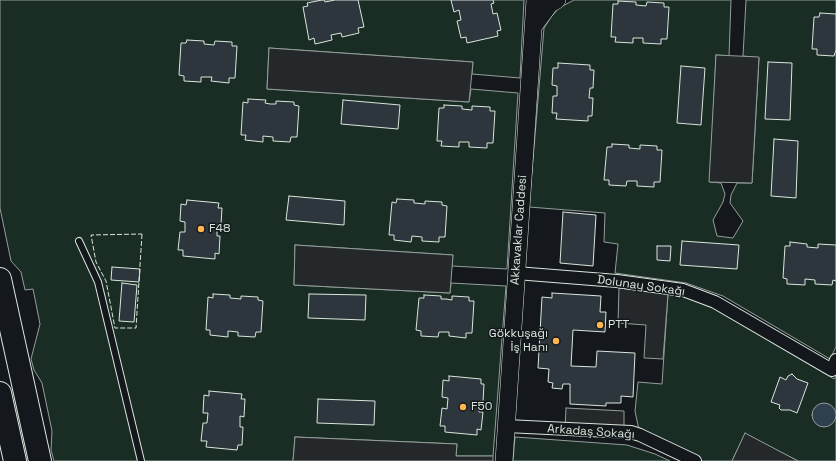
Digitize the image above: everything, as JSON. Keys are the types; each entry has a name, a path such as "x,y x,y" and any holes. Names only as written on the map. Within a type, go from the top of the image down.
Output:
{"highway":[{"path":"0,279 40,461"},
{"path":"0,393 15,461"}],"street":[{"name":"Akkavaklar Caddesi","path":"504,461 535,0"},
{"path":"533,28 550,4 557,0"},
{"name":"Dolunay Sokağı","path":"516,273 611,281 683,290 715,302 832,370 836,360"},
{"name":"Arkadaş Sokağı","path":"506,426 631,432 695,461"}],"lane":[{"path":"79,241 98,282 141,461"}],"green space":[{"path":"0,0 524,0 520,78 472,74 473,62 269,48 267,89 469,102 471,89 518,93 507,269 452,266 453,255 295,245 294,285 450,293 451,283 506,286 493,456 456,456 457,444 295,437 293,461 54,461 51,450 52,431 42,383 34,370 31,359 40,324 33,289 25,290 21,272 11,261 0,208"},
{"path":"574,0 731,0 729,56 716,55 710,182 721,183 725,194 723,202 713,220 717,236 733,238 743,221 730,203 731,195 737,183 752,183 759,58 743,56 746,0 836,0 836,347 830,359 723,296 686,283 615,273 618,244 604,242 605,213 529,207 544,28 559,8"},
{"path":"668,294 683,296 713,308 834,379 836,376 836,461 798,461 745,434 732,461 695,461 640,435 635,411 638,382 662,384"},
{"path":"515,437 627,445 655,454 670,461 513,461"}],"shaded area":[{"path":"269,48 473,62 469,102 267,89"},
{"path":"716,55 759,57 752,183 709,182"},
{"path":"295,245 453,255 450,293 294,285"},
{"path":"619,288 668,294 663,359 644,358 646,325 618,323"},
{"path":"566,408 624,411 624,432 565,429"},
{"path":"745,433 798,461 732,461"},
{"path":"295,437 457,444 456,456 493,456 493,461 293,461"}],"water":[{"path":"824,403 829,404 835,410 835,420 829,426 824,427 819,426 813,420 812,415 813,410 819,404"}],"building":[{"path":"322,0 325,2 335,0 358,0 364,27 358,28 359,33 342,37 341,33 331,35 332,40 315,44 314,38 309,40 303,7 308,6 307,3"},
{"path":"451,0 493,0 494,3 491,4 493,14 497,13 501,30 497,31 498,36 467,43 466,37 461,38 457,21 461,20 459,10 454,12"},
{"path":"618,1 636,2 636,5 646,6 647,2 664,3 664,7 669,7 667,39 661,39 661,44 643,43 643,38 633,38 633,43 615,42 616,37 611,37 613,4 618,4"},
{"path":"820,13 836,14 836,50 834,56 817,55 817,49 812,49 814,17 819,17"},
{"path":"187,40 204,41 204,44 214,45 215,41 232,42 232,46 237,46 235,78 229,78 229,83 211,81 212,77 201,77 201,82 184,81 184,76 179,75 181,43 186,43"},
{"path":"768,62 792,63 790,120 765,119"},
{"path":"558,63 590,65 590,70 594,70 593,88 590,88 589,98 593,98 592,116 588,116 588,121 556,119 557,113 552,113 553,96 557,96 557,86 552,85 553,68 558,68"},
{"path":"681,66 705,68 701,125 677,123"},
{"path":"248,99 266,100 265,103 270,104 276,104 276,101 294,102 294,105 299,106 297,137 291,137 290,142 273,141 273,137 263,136 263,142 245,140 246,135 241,135 243,102 248,103"},
{"path":"343,100 400,105 398,129 341,124"},
{"path":"444,105 462,106 462,109 472,110 472,106 490,107 490,111 495,111 493,143 487,143 487,148 469,147 469,142 459,142 459,147 441,146 442,141 437,141 439,108 444,108"},
{"path":"774,139 798,141 796,198 771,196"},
{"path":"612,144 629,145 629,148 640,149 640,145 657,146 657,150 662,150 660,182 654,182 654,187 637,186 637,181 627,181 626,186 609,185 609,180 604,180 607,147 612,147"},
{"path":"289,196 345,201 344,225 286,220"},
{"path":"397,199 414,200 414,203 425,204 425,201 442,202 442,205 447,206 445,237 439,237 439,242 422,241 422,237 412,236 411,242 394,240 394,235 389,235 392,202 396,203"},
{"name":"F48","path":"187,200 219,203 218,208 222,208 221,225 217,225 217,236 220,236 219,254 215,253 215,259 183,256 183,250 178,250 180,232 185,232 185,222 180,221 181,204 186,205"},
{"path":"563,212 596,215 593,266 560,263"},
{"path":"682,241 739,245 737,269 680,265"},
{"path":"790,242 807,244 807,247 818,248 818,244 836,245 836,281 833,280 832,285 815,284 815,280 805,279 805,285 787,284 787,279 783,278 785,246 790,246"},
{"path":"657,246 671,246 670,261 657,260"},
{"path":"112,267 140,269 139,282 111,280"},
{"path":"122,283 137,285 134,322 119,321"},
{"name":"Gökkuşağı İş Hanı","path":"552,293 601,296 600,312 606,312 605,332 573,330 571,366 596,367 597,351 635,353 633,397 621,396 621,403 606,403 606,406 570,404 570,384 563,384 562,389 552,388 553,383 548,382 549,369 538,368 542,297 552,298"},
{"path":"213,294 230,295 230,298 241,299 241,296 258,297 258,300 263,301 261,332 256,332 255,337 238,336 238,332 228,331 228,337 210,335 210,330 206,330 208,297 213,298"},
{"path":"309,294 366,295 365,320 308,318"},
{"path":"424,295 441,296 441,299 452,300 452,296 469,297 469,301 474,301 472,333 466,333 466,338 449,336 449,332 439,332 438,337 421,336 421,331 416,330 419,298 424,298"},
{"path":"792,374 797,379 808,383 797,413 790,410 781,410 779,408 780,405 771,402 780,377 786,380 788,376"},
{"name":"F50","path":"449,376 481,379 481,384 484,384 483,402 480,401 479,405 479,412 483,412 481,430 477,429 477,435 445,432 445,426 440,426 442,408 447,409 448,398 442,397 443,380 449,381"},
{"path":"209,391 242,394 241,399 245,399 244,417 240,416 240,427 243,427 242,445 238,445 237,450 206,447 207,441 201,441 203,423 207,423 208,413 203,413 204,395 209,396"},
{"path":"318,399 375,401 374,425 317,423"}],"fence":[{"path":"142,234 136,328 115,328 106,281 96,262 91,235 142,234"}],"place":[{"name":"F48","path":"201,229"},
{"name":"PTT","path":"600,325"},
{"name":"Gökkuşağı İş Hanı","path":"556,341"},
{"name":"F50","path":"463,407"}]}
